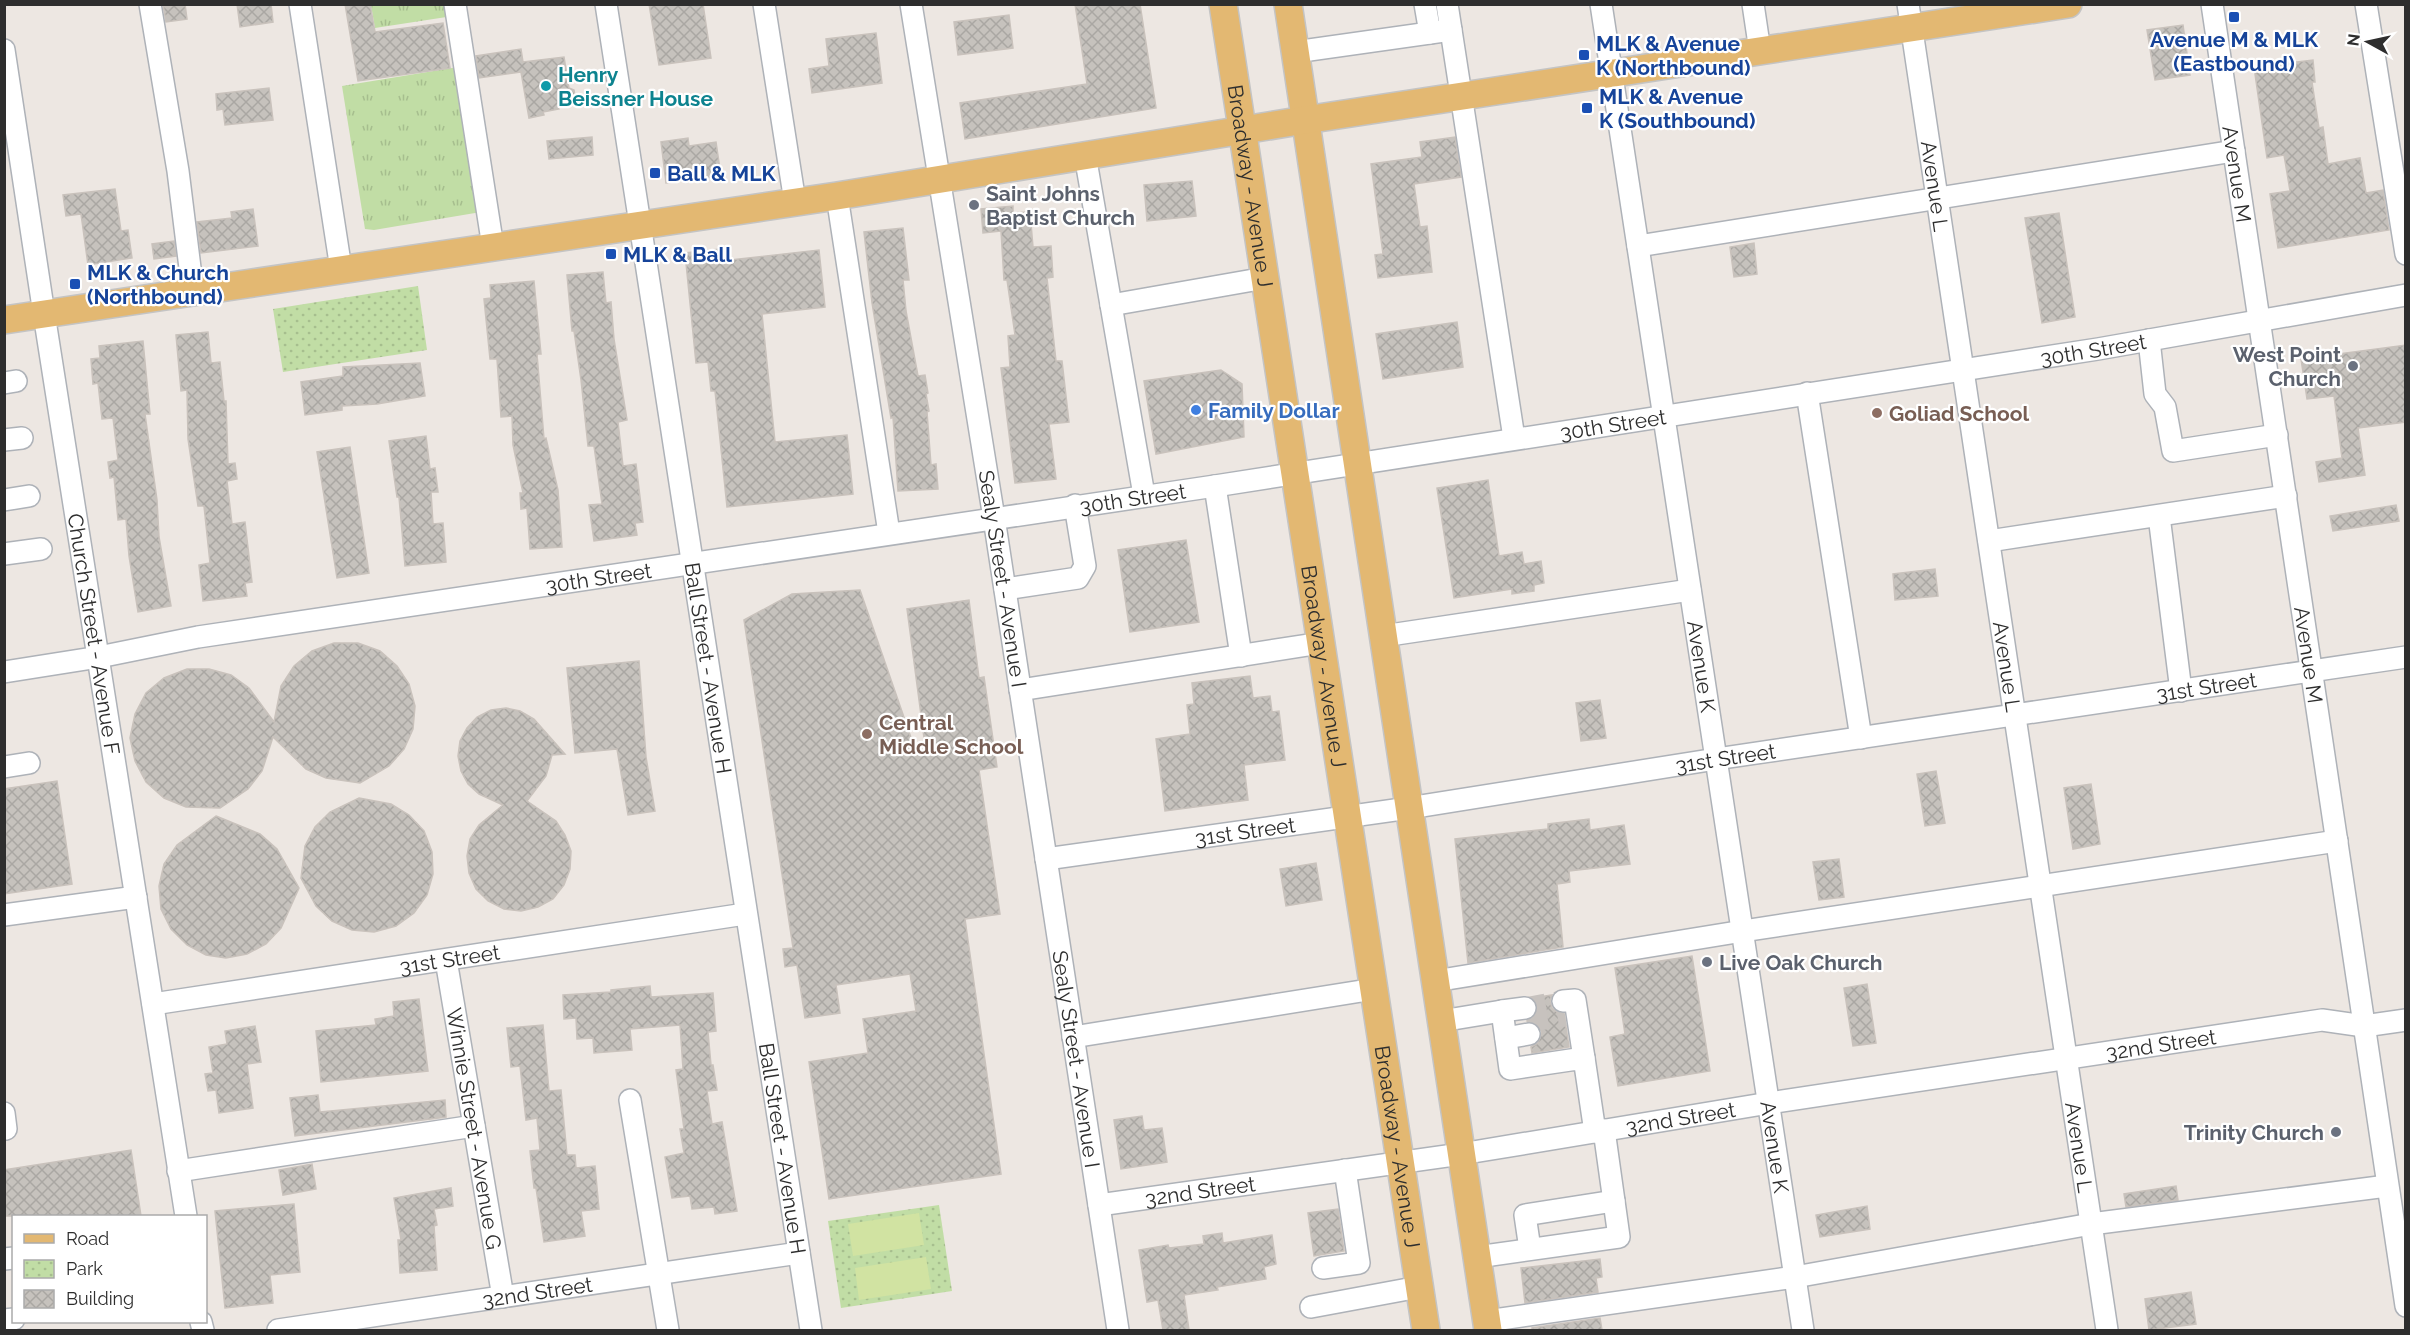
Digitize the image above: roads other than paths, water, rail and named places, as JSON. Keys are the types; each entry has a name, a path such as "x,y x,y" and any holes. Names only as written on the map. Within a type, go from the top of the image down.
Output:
{"main road":[{"name":"Broadway - Avenue J","path":"1223,4 1425,1330"},
{"path":"1288,4 1487,1326"},
{"path":"4,320 837,196 1305,120 1760,51 1910,16 2062,5"}],"street":[{"path":"150,4 177,171 193,292"},
{"path":"300,4 341,269"},
{"path":"455,4 493,247"},
{"name":"Ball Street - Avenue H","path":"606,4 811,1330"},
{"path":"764,4 795,202"},
{"name":"Sealy Street - Avenue I","path":"911,4 994,518 1118,1330"},
{"path":"1425,4 1430,33"},
{"path":"1447,4 1514,438"},
{"name":"Avenue K","path":"1601,4 1803,1330"},
{"path":"1753,4 1760,51"},
{"name":"Avenue M","path":"2212,4 2406,1306"},
{"path":"2366,4 2406,254"},
{"name":"Avenue L","path":"1910,16 2107,1330"},
{"path":"1295,52 1451,30"},
{"name":"Church Street - Avenue F","path":"4,50 186,1215"},
{"path":"1638,246 2234,151"},
{"path":"1085,155 1144,495"},
{"path":"837,196 889,533"},
{"path":"1111,305 1265,278"},
{"name":"30th Street","path":"4,672 99,657 198,637 1215,486 2149,340 2406,295"},
{"path":"2149,340 2155,394 2165,407 2173,451 2277,435"},
{"path":"1807,393 1861,738"},
{"path":"1215,486 1241,656"},
{"path":"4,500 29,496"},
{"path":"1989,542 2286,496"},
{"path":"1005,589 1078,578 1085,566 1075,506"},
{"path":"2158,516 2181,691"},
{"path":"4,554 41,549"},
{"path":"1383,636 1690,590"},
{"path":"1020,690 1321,643"},
{"name":"31st Street","path":"1046,859 1409,808 1716,759 2406,657"},
{"path":"4,767 29,763"},
{"path":"1435,981 1743,931 2337,840"},
{"path":"4,915 136,897"},
{"name":"31st Street","path":"153,1004 746,914"},
{"name":"Winnie Street - Avenue G","path":"446,960 502,1297"},
{"path":"1073,1037 1374,989"},
{"path":"1477,1257 1619,1237 1614,1201 1584,1058 1570,1017"},
{"name":"32nd Street","path":"1099,1205 1461,1154 1769,1102 2322,1020 2364,1026 2406,1020"},
{"path":"1441,1021 1504,1025 1527,1021"},
{"path":"1504,1025 1510,1069 1584,1058"},
{"path":"630,1100 668,1330"},
{"path":"4,1113 6,1129 4,1129"},
{"path":"178,1171 474,1126"},
{"path":"1323,1268 1359,1263 1345,1170"},
{"path":"1487,1326 1795,1277 2091,1224 2388,1186"},
{"path":"1530,1249 1525,1215 1614,1201"},
{"name":"32nd Street","path":"278,1330 799,1253"},
{"path":"1311,1307 1419,1287"}],"tunnel":[{"path":"1525,1008 1563,1001"},
{"path":"1527,1022 1565,1016"}],"place":[{"name":"Avenue M & MLK (Eastbound)","path":"2234,17"},
{"name":"MLK & Avenue K (Northbound)","path":"1584,55"},
{"name":"Henry Beissner House","path":"546,86"},
{"name":"MLK & Avenue K (Southbound)","path":"1587,108"},
{"name":"Ball & MLK","path":"655,173"},
{"name":"Saint Johns Baptist Church","path":"974,205"},
{"name":"MLK & Ball","path":"611,254"},
{"name":"MLK & Church (Northbound)","path":"75,284"},
{"name":"West Point Church","path":"2353,366"},
{"name":"Family Dollar","path":"1196,410"},
{"name":"Goliad School","path":"1877,413"},
{"name":"Central Middle School","path":"867,734"},
{"name":"Live Oak Church","path":"1707,962"},
{"name":"Trinity Church","path":"2336,1132"}]}
